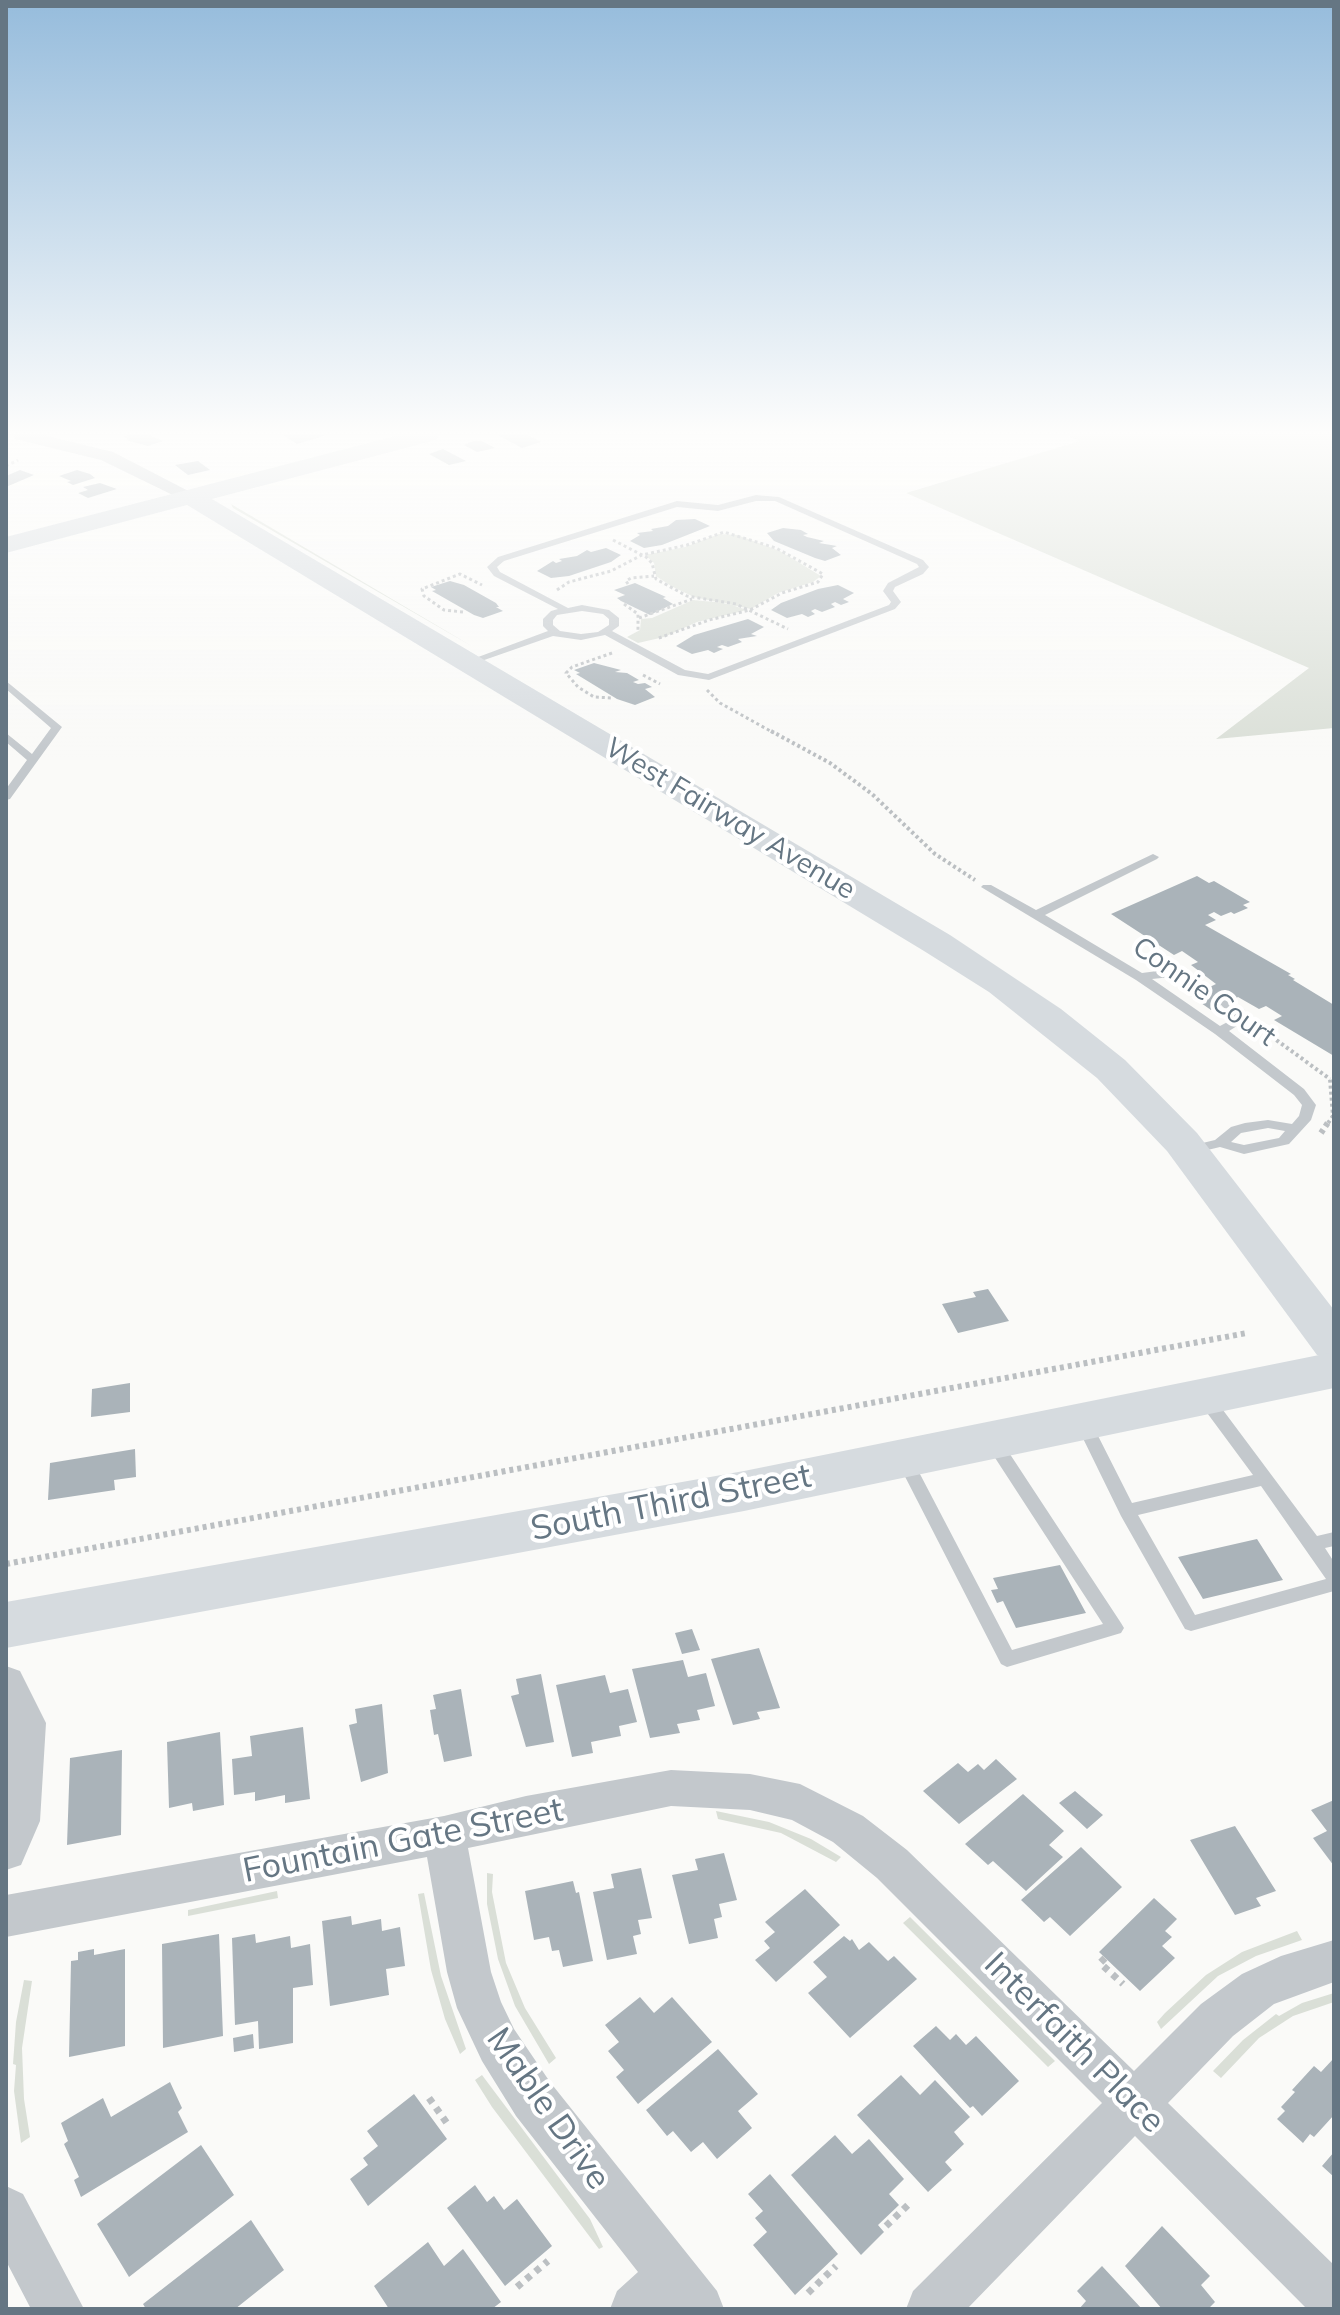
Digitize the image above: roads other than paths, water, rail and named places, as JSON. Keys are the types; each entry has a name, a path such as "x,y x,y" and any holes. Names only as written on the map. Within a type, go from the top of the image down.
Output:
{"highway":[{"name":"South Third Street","path":"6,1625 744,1491 1334,1370"}],"street":[{"name":"West Fairway Avenue","path":"268,543 1002,984 1205,1147 1334,1343"},
{"path":"6,1683 26,1723 19,1821 6,1851"},
{"name":"Fountain Gate Street","path":"6,1916 444,1835 526,1815 671,1788 750,1792 800,1803"},
{"name":"Interfaith Place","path":"800,1803 848,1829 892,1864 1334,2300"},
{"name":"Mable Drive","path":"444,1835 469,1972 480,2008 498,2045 533,2099 686,2293"},
{"path":"931,2309 1217,2020 1258,1989 1334,1961"},
{"path":"6,2211 59,2309"},
{"path":"635,2309 686,2293"}],"lane":[{"path":"552,543 501,559 492,567 497,574 564,609"},
{"path":"606,632 678,671 705,678 892,607 896,602 888,591 891,585 920,572 923,565 874,543"},
{"path":"467,663 554,632 581,637 606,632 615,623 606,612 587,608 564,609 548,619 548,626 554,632"},
{"path":"6,684 57,727 6,797"},
{"path":"6,736 33,760"},
{"path":"1036,915 1153,857"},
{"name":"Connie Court","path":"987,887 1140,977 1220,1031 1307,1101 1308,1114 1292,1128"},
{"path":"1140,977 1173,973 1206,989"},
{"path":"1220,1031 1242,1019 1239,1012 1226,1003"},
{"path":"1268,1124 1292,1128 1291,1136 1284,1141 1244,1150 1205,1147 1250,1126 1268,1124"},
{"path":"1204,1396 1334,1576"},
{"path":"1082,1421 1127,1511 1191,1624 1334,1584"},
{"path":"903,1458 1007,1659 1115,1628 1059,1538 992,1440"},
{"path":"1127,1511 1264,1479"},
{"path":"1313,1544 1334,1539"}]}
